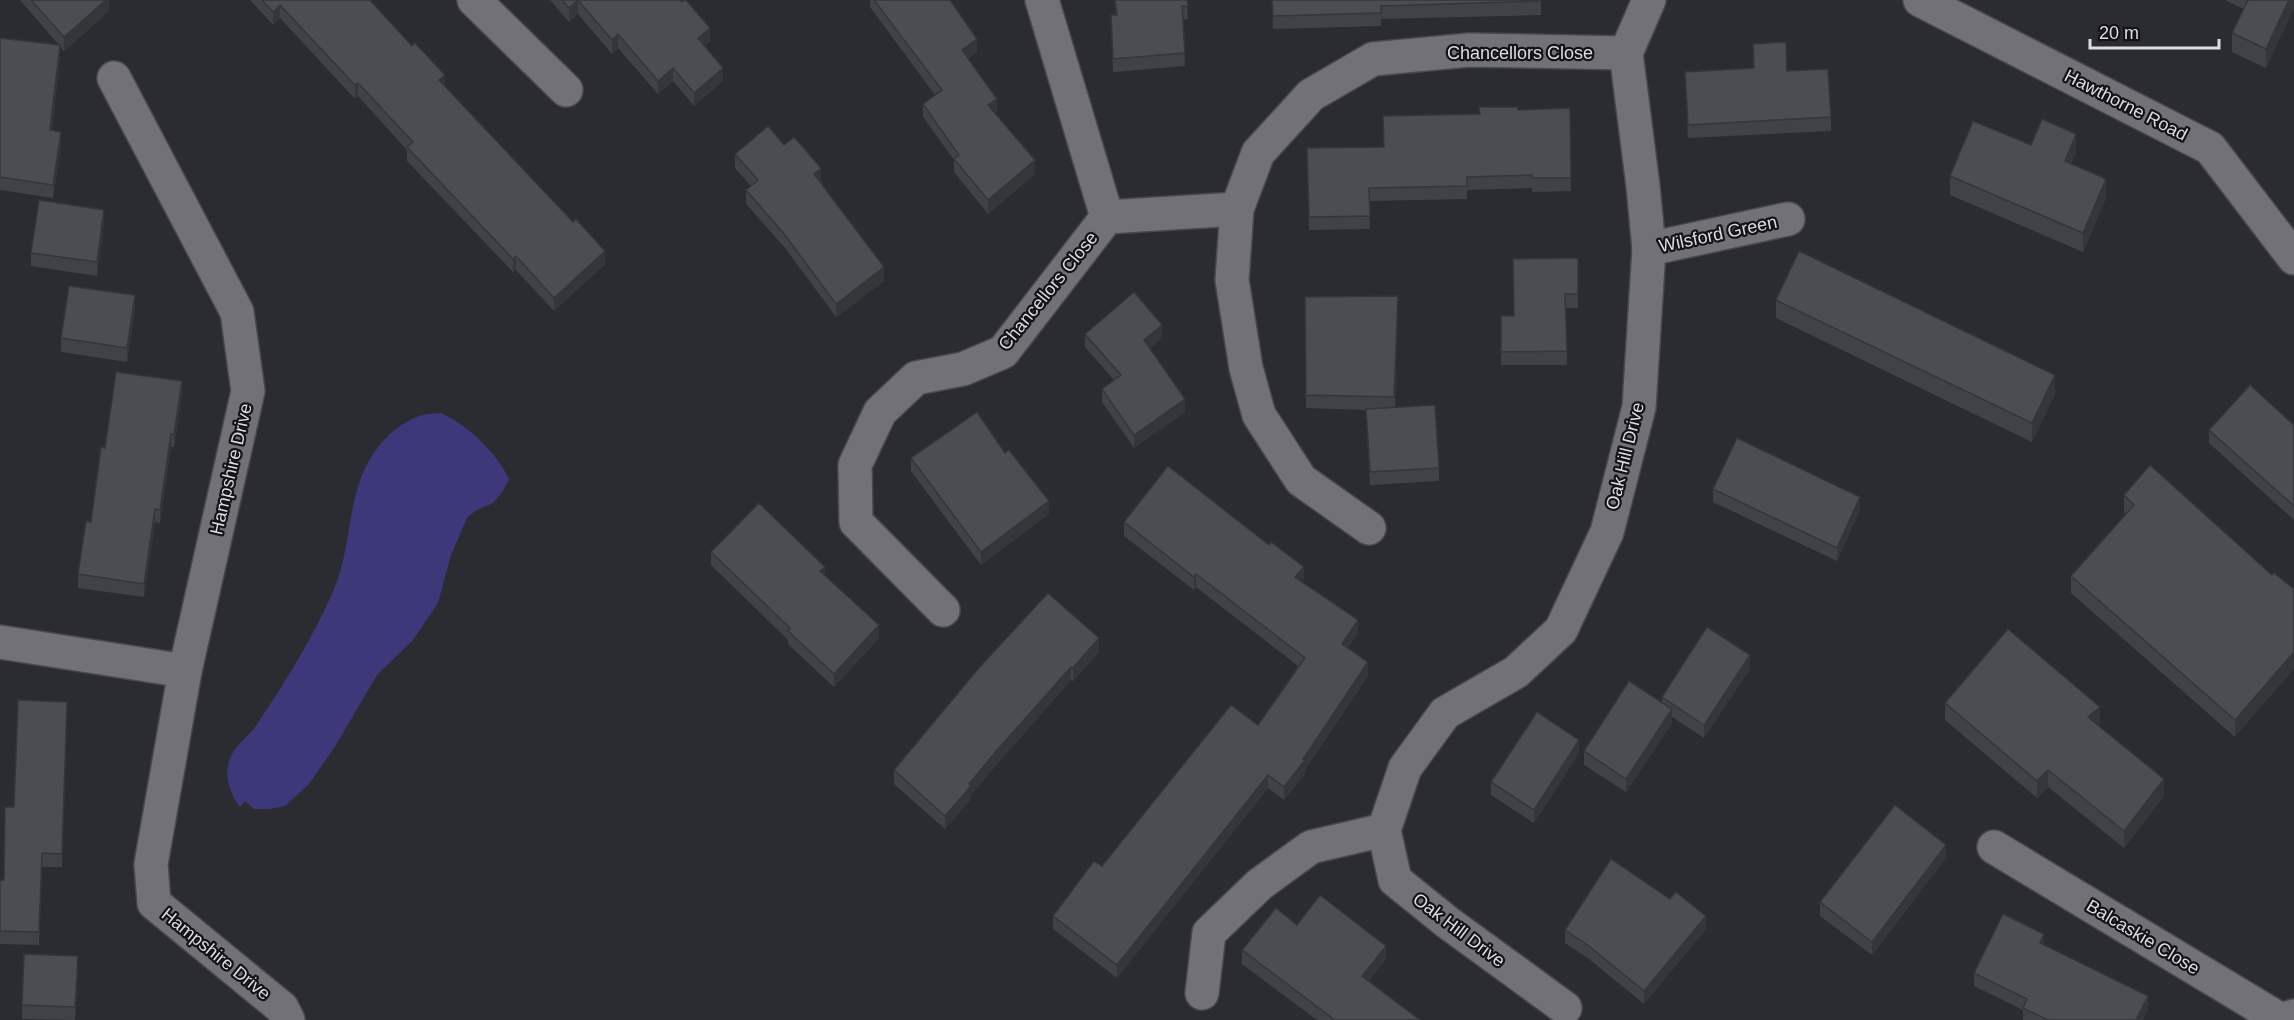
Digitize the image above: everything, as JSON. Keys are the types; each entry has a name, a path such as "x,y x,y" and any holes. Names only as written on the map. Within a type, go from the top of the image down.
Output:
{"street":[{"path":"474,0 566,90"},
{"name":"Chancellors Close","path":"1042,0 1107,217"},
{"path":"1626,53 1649,0"},
{"name":"Hawthorne Road","path":"1920,0 2210,148 2294,258"},
{"name":"Chancellors Close","path":"1369,528 1301,480 1259,415 1246,368 1232,280 1237,209 1258,153 1311,95 1373,59 1469,50 1626,53"},
{"name":"Oak Hill Drive","path":"1565,1008 1447,922 1395,879 1384,830 1405,768 1445,713 1516,672 1561,630 1606,532 1639,407 1648,249 1643,186 1626,53"},
{"name":"Hampshire Drive","path":"114,78 237,312 248,391 185,671 151,864 154,903 282,1008 288,1020"},
{"name":"Chancellors Close","path":"943,610 856,522 855,465 880,412 916,378 963,369 1003,352 1107,217 1237,209"},
{"name":"Wilsford Green","path":"1648,249 1788,219"},
{"path":"0,642 185,671"},
{"path":"1202,993 1209,933 1260,884 1311,847 1384,830"},
{"name":"Balcaskie Close","path":"1994,847 2280,1020 2294,1016"}],"shaded area":[{"path":"441,413 471,432 497,459 509,479 503,491 493,503 475,511 467,518 451,555 438,603 413,640 377,675 336,745 309,784 285,806 254,809 245,801 240,807 228,783 227,769 231,756 254,728 278,692 327,606 345,553 360,479 368,462 383,441 399,427 417,417"}],"building":[{"path":"31,0 106,0 64,37"},
{"path":"262,0 370,0 412,46 415,43 445,75 439,80 573,222 576,219 605,251 554,298 516,256 513,259 407,147 413,142 358,83 355,85 280,5 273,12"},
{"path":"562,0 578,0 569,8"},
{"path":"578,0 680,0 682,2 686,0 710,28 698,38 723,68 694,93 673,68 658,81 618,34 612,40"},
{"path":"874,0 950,0 977,39 962,50 997,99 988,105 1035,160 988,200 954,159 959,155 923,104 942,90"},
{"path":"1115,0 1187,0 1188,6 1182,6 1185,53 1113,59 1111,15 1117,15"},
{"path":"1272,0 1541,1 1381,6 1381,13 1273,16"},
{"path":"2248,0 2289,0 2266,49 2232,33"},
{"path":"0,38 60,45 50,130 61,132 53,185 0,177"},
{"path":"1786,42 1787,71 1828,69 1831,117 1688,125 1685,72 1754,68 1753,44"},
{"path":"1479,107 1518,107 1518,110 1570,108 1571,178 1532,178 1532,175 1467,177 1467,186 1369,188 1370,216 1309,217 1307,148 1384,147 1383,116 1480,114"},
{"path":"2042,119 2076,134 2065,161 2106,179 2083,233 1950,176 1973,121 2031,145"},
{"path":"768,126 784,145 794,137 821,168 814,174 884,267 836,304 785,235 746,190 758,180 735,154"},
{"path":"39,200 104,210 97,262 31,253"},
{"path":"1799,251 2055,375 2032,423 1776,300"},
{"path":"1578,258 1578,294 1565,294 1567,351 1501,352 1501,316 1514,316 1513,259"},
{"path":"69,286 135,295 127,348 61,338"},
{"path":"1134,292 1162,325 1144,340 1185,399 1134,435 1102,389 1121,375 1085,334"},
{"path":"1398,296 1394,397 1306,395 1305,297"},
{"path":"116,372 182,381 174,434 171,434 160,510 155,509 144,584 78,574 86,521 91,522 101,447 105,448"},
{"path":"2250,385 2294,425 2294,506 2209,430"},
{"path":"1435,405 1439,468 1370,472 1366,409"},
{"path":"977,412 1005,453 1009,450 1049,501 981,552 911,458"},
{"path":"1737,438 1860,497 1837,548 1713,489"},
{"path":"2150,465 2272,575 2274,573 2294,589 2294,652 2235,720 2071,576 2134,505 2124,495"},
{"path":"1168,466 1269,545 1271,542 1304,567 1295,577 1358,620 1342,644 1368,662 1303,759 1305,760 1284,787 1268,775 1117,965 1053,916 1094,861 1102,866 1231,705 1258,725 1305,658 1196,574 1194,577 1124,522"},
{"path":"759,503 825,567 820,571 879,625 834,674 788,631 790,628 711,552"},
{"path":"1048,593 1099,638 998,749 945,816 894,770 978,669"},
{"path":"1707,627 1750,655 1704,725 1662,697"},
{"path":"2008,629 2100,707 2088,717 2164,779 2124,831 2048,770 2037,781 1945,703"},
{"path":"1629,681 1672,709 1626,779 1584,751"},
{"path":"18,700 67,702 62,854 42,853 39,932 0,931 0,880 4,880 5,807 14,807"},
{"path":"1537,712 1579,740 1534,810 1491,782"},
{"path":"1895,805 1946,845 1872,942 1820,902"},
{"path":"1611,859 1670,899 1676,892 1706,916 1644,991 1589,946 1565,930"},
{"path":"1320,895 1386,946 1362,976 1420,1020 1335,1020 1242,950 1276,908 1297,925"},
{"path":"2003,914 2044,934 2040,943 2148,996 2136,1020 2048,1020 2023,1008 2027,999 1974,973"},
{"path":"24,954 78,956 75,1007 22,1005"}]}
